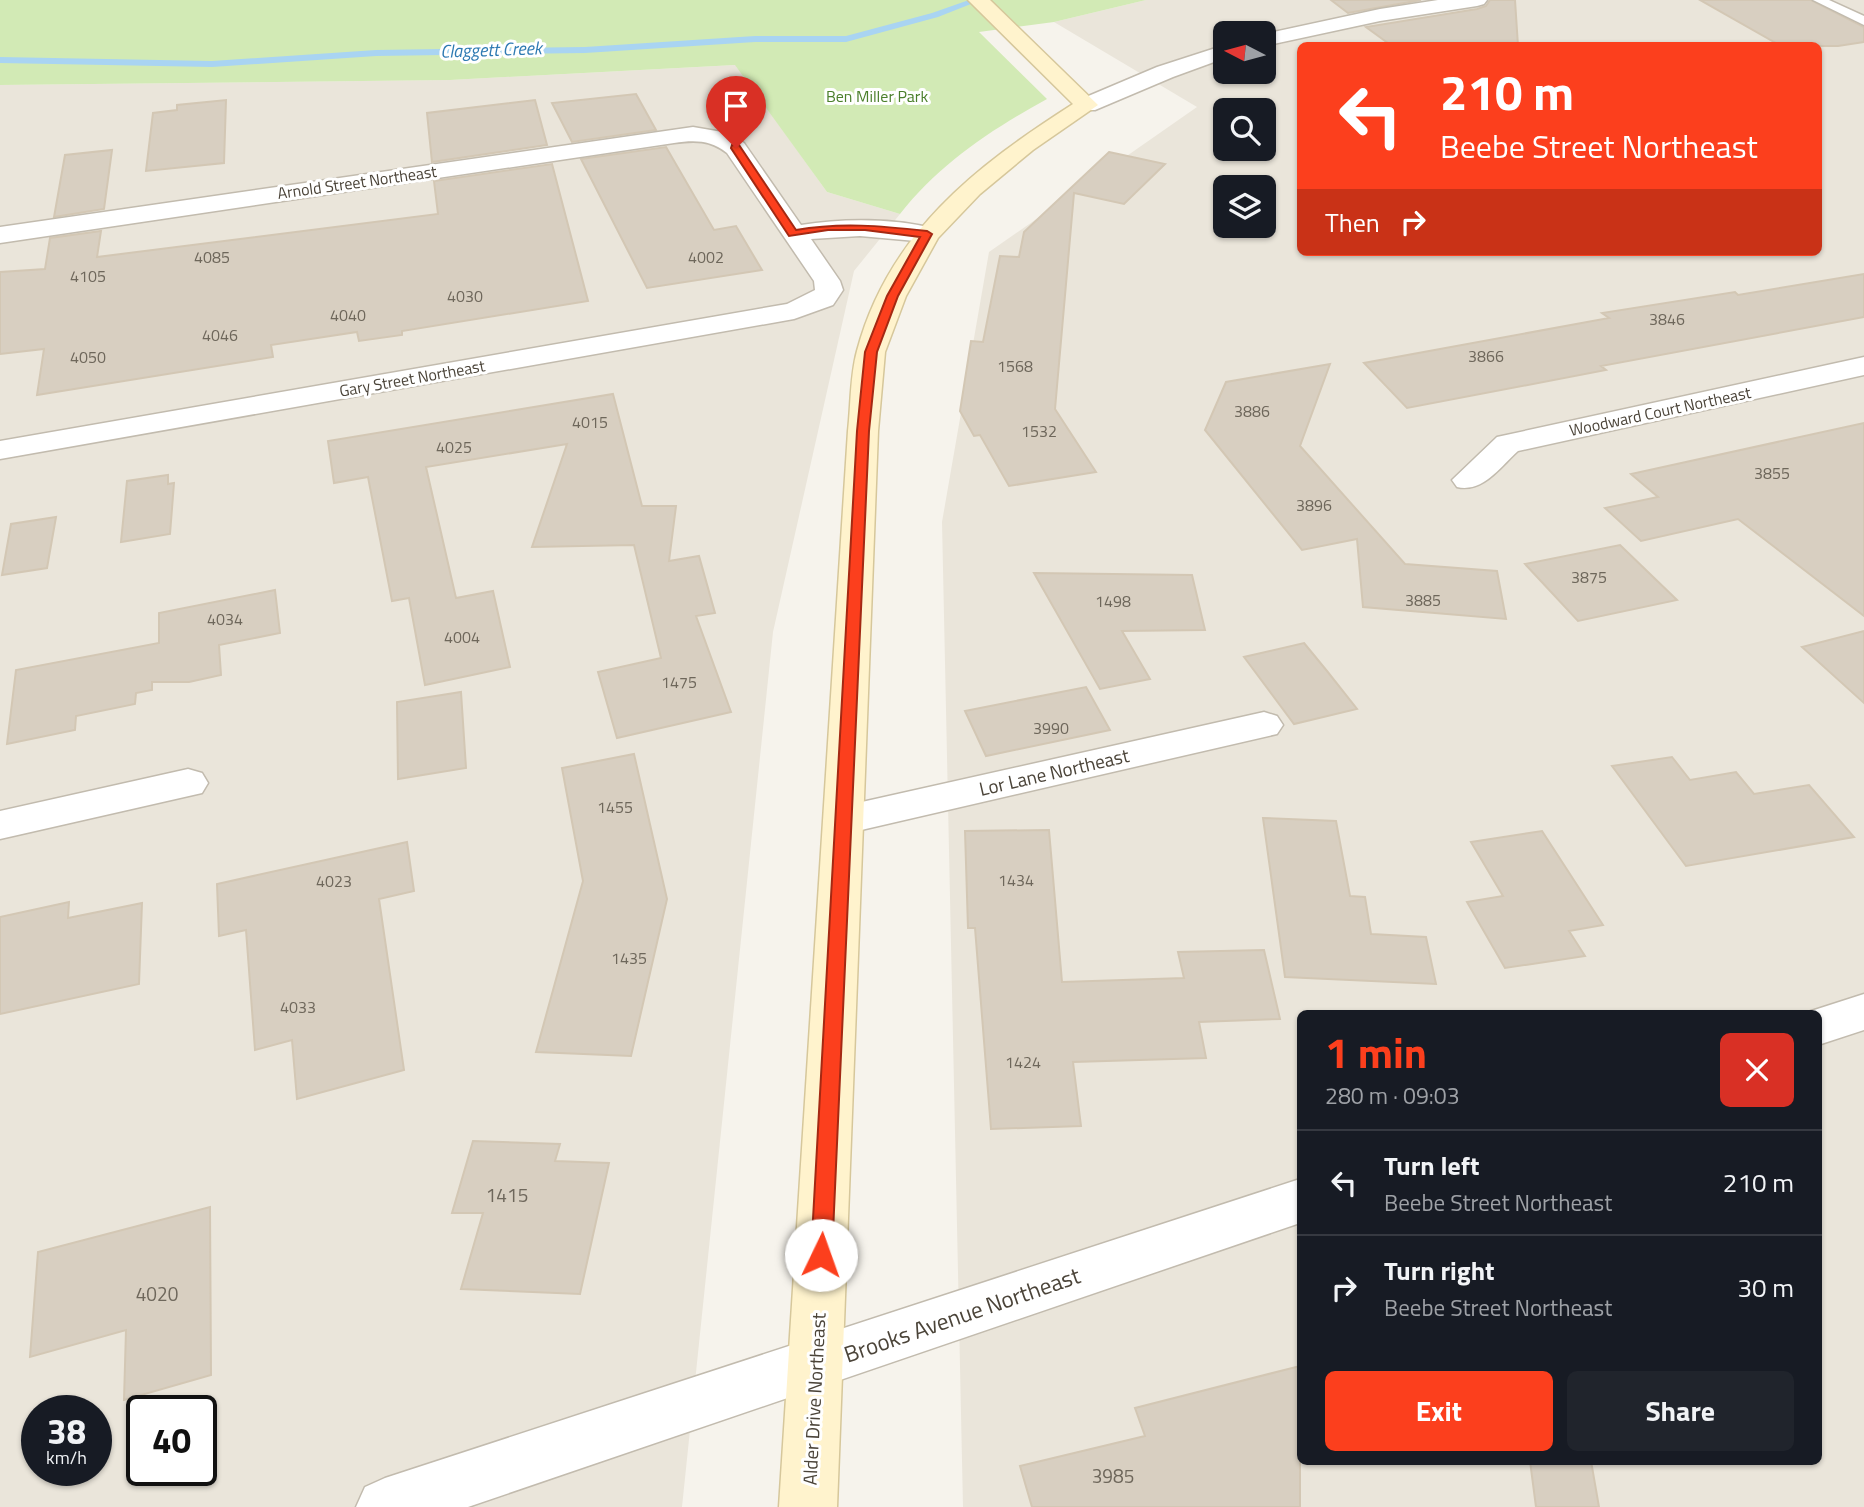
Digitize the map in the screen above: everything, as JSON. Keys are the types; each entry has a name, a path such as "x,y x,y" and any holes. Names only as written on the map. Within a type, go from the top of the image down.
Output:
{"street":[{"path":"1276,37 1380,15 1477,0"},
{"path":"989,10 1087,105 1213,55"},
{"name":"Alder Drive Northeast","path":"808,1507 863,431 871,352 892,296 927,234 971,189 1025,145 1087,105"},
{"name":"Arnold Street Northeast","path":"0,235 692,133 713,135 727,140 736,148 793,234"},
{"path":"793,234 828,227 865,227 927,234"},
{"name":"Gary Street Northeast","path":"0,450 794,311 823,299 829,290 827,281 793,234"},
{"name":"Woodward Court Northeast","path":"1468,480 1508,444 1864,366"},
{"name":"Lor Lane Northeast","path":"844,820 1264,725"},
{"path":"0,825 188,783"},
{"path":"1822,1026 1864,1012"},
{"name":"Brooks Avenue Northeast","path":"384,1507 1297,1202"}],"lane":[{"path":"1819,0 1864,21"}],"shaded area":[{"path":"1146,0 1864,0 1864,1507 963,1507 942,522 989,252 1197,107 1054,22"},
{"path":"736,65 827,192 900,214 854,271 773,632 682,1507 0,1507 0,85 450,80"}],"green space":[{"name":"Ben Miller Park","path":"0,0 1146,0 1054,22 979,32 1047,99 968,149 932,179 900,214 827,192 735,65 450,80 0,85"}],"building":[{"path":"1331,0 1421,0 1348,13"},
{"path":"1490,0 1515,0 1518,42 1387,42 1366,27 1477,9 1486,6"},
{"path":"1700,0 1811,0 1864,27 1864,42 1822,46 1822,42 1774,42"},
{"path":"636,94 656,130 572,142 552,103"},
{"path":"226,100 224,163 146,171 153,113 177,110 177,105"},
{"path":"535,100 547,145 432,162 427,113"},
{"path":"666,147 714,230 736,226 762,270 647,288 581,159"},
{"path":"112,150 104,209 54,217 65,155"},
{"path":"1109,152 1165,164 1124,204 1074,193 1055,409 1096,472 1009,486 980,435 974,436 960,411 971,341 983,342 1000,256 1019,257 1024,232"},
{"path":"552,164 588,301 402,331 402,335 359,341 357,332 271,345 273,357 37,395 44,349 0,354 0,272 45,269 50,238 101,231 97,257 438,214 434,181"},
{"path":"1864,274 1864,317 1601,366 1606,370 1407,408 1364,363 1609,318 1602,313 1735,292 1738,295"},
{"path":"1330,364 1300,446 1405,564 1497,571 1506,619 1363,607 1357,539 1302,550 1205,430 1226,382"},
{"path":"613,394 642,506 676,506 669,561 699,556 715,613 696,616 731,712 617,738 598,672 661,658 634,545 532,547 567,444 426,467 456,598 493,591 510,667 425,685 409,598 392,601 368,477 334,483 328,441"},
{"path":"1864,423 1864,616 1738,519 1641,541 1605,508 1658,497 1631,474"},
{"path":"168,475 168,484 174,483 170,534 121,542 127,481"},
{"path":"56,517 47,568 2,575 11,524"},
{"path":"1620,545 1677,600 1578,621 1525,564"},
{"path":"1034,573 1192,575 1205,630 1122,631 1150,679 1100,689"},
{"path":"275,590 280,633 219,645 221,675 189,682 152,682 152,690 136,693 135,704 76,716 75,730 7,744 16,670 159,643 159,613"},
{"path":"1864,631 1864,703 1802,647"},
{"path":"1304,643 1357,709 1294,724 1244,657"},
{"path":"1086,687 1110,730 986,756 965,711"},
{"path":"461,692 466,768 398,779 397,702"},
{"path":"634,754 667,899 631,1056 536,1052 583,881 562,768"},
{"path":"1672,757 1690,780 1736,772 1754,794 1809,785 1854,837 1686,866 1612,766"},
{"path":"1263,818 1336,821 1350,896 1365,897 1371,934 1426,937 1436,984 1285,977"},
{"path":"1049,830 1062,982 1184,978 1178,952 1264,950 1280,1019 1199,1022 1206,1058 1073,1062 1081,1126 991,1129 975,928 968,928 965,831"},
{"path":"1542,831 1603,925 1569,931 1585,956 1505,968 1467,902 1503,896 1471,842"},
{"path":"407,842 414,891 379,899 404,1070 297,1099 292,1040 255,1050 246,930 219,936 217,884"},
{"path":"69,902 68,918 142,903 139,984 0,1014 0,917"},
{"path":"473,1141 560,1144 555,1161 609,1163 580,1294 461,1289 483,1213 452,1213"},
{"path":"210,1207 211,1375 141,1395 126,1395 124,1400 126,1330 30,1357 38,1252"},
{"path":"1297,1367 1297,1465 1300,1465 1300,1507 1032,1507 1020,1466 1145,1436 1135,1408"},
{"path":"1531,1465 1592,1465 1599,1507 1536,1507"}],"waterway":[{"name":"Claggett Creek","path":"0,60 212,64 376,53 585,50 755,39 846,39 935,15 977,0"}],"route":[{"path":"736,148 793,234 828,227 865,227 927,234 892,296 871,352 863,431 821,1255"}]}
